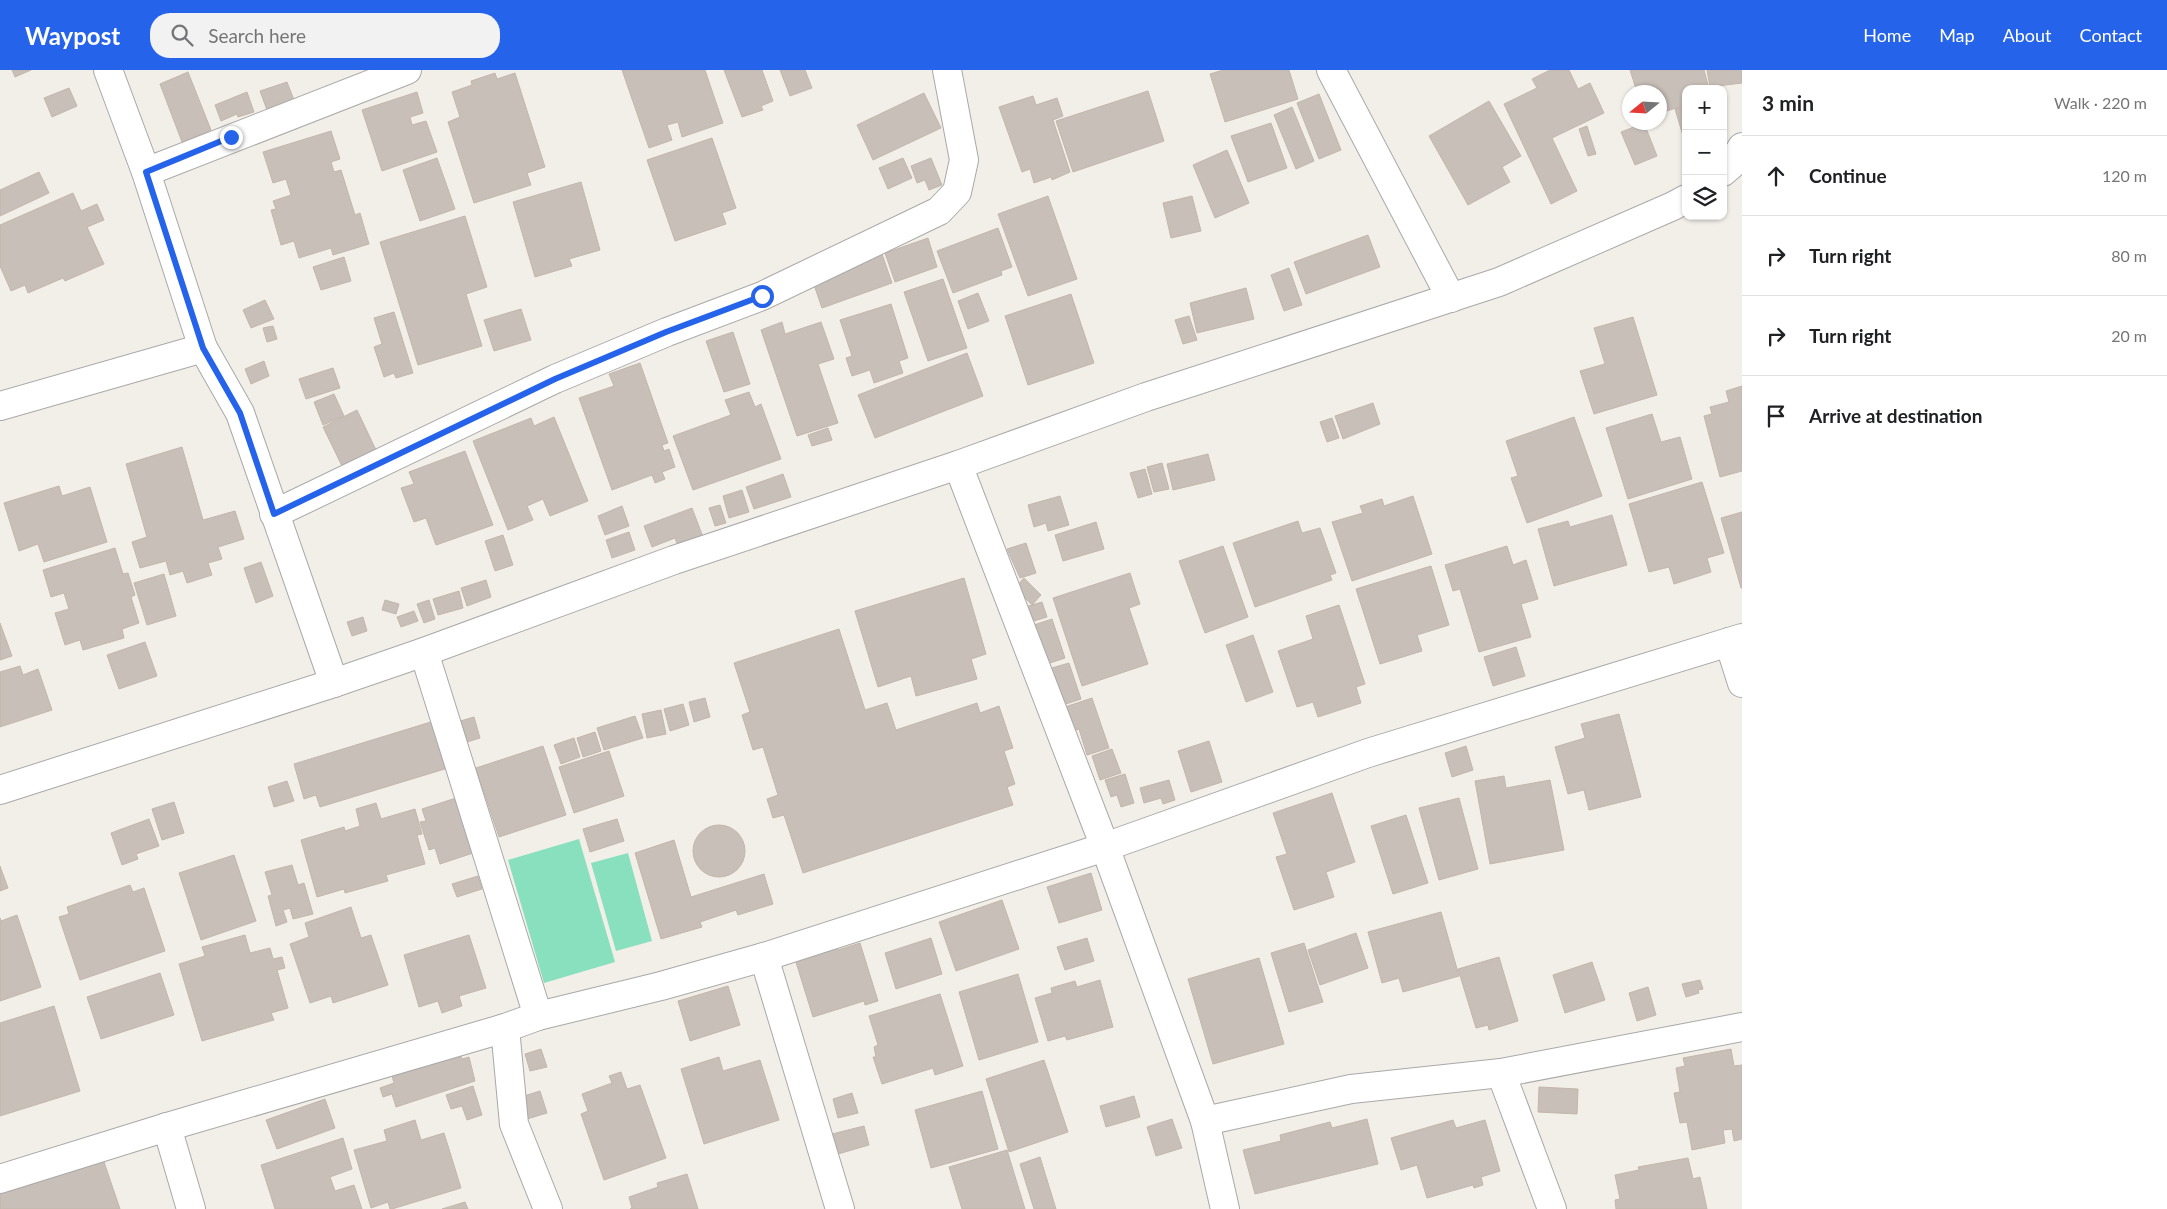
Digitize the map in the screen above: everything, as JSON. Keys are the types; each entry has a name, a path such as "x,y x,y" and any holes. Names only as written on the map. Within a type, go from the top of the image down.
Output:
{"street":[{"path":"108,70 146,172 203,348 240,413 334,683"},
{"path":"146,172 407,70"},
{"path":"274,514 555,379 666,332 762,296 939,211 957,192 964,160 947,70"},
{"path":"1331,70 1451,298"},
{"path":"0,790 334,683 674,560 958,465 1146,397 1499,282 1682,201"},
{"path":"0,406 203,348"},
{"path":"958,465 1106,847 1205,1121 1225,1209"},
{"path":"0,1179 167,1127 505,1028 538,1016 661,986 764,957 1106,847 1368,753 1735,640 1742,683"},
{"path":"424,652 538,1016"},
{"path":"764,957 840,1209"},
{"path":"1205,1121 1351,1089 1501,1073 1742,1027"},
{"path":"505,1028 514,1124 548,1209"},
{"path":"1501,1073 1552,1209"},
{"path":"167,1127 191,1209"}],"green space":[{"path":"579,839 615,962 544,983 508,860"},
{"path":"628,853 652,941 616,951 591,863"}],"building":[{"path":"12,70 31,70 15,77"},
{"path":"622,70 705,70 723,123 682,137 678,122 667,125 672,140 649,148"},
{"path":"724,70 762,70 773,101 761,106 763,110 742,117"},
{"path":"780,70 805,70 812,88 790,96"},
{"path":"1223,70 1289,70 1298,99 1225,122 1210,74"},
{"path":"1550,70 1569,70 1578,89 1590,83 1604,113 1552,138 1577,191 1551,204 1504,104 1537,88 1532,79"},
{"path":"1630,70 1704,70 1708,85 1682,85 1682,106 1667,111 1667,85 1635,85"},
{"path":"1707,70 1742,70 1742,83 1710,85"},
{"path":"188,72 211,130 182,142 160,84"},
{"path":"495,73 497,79 515,73 545,167 527,173 531,185 474,203 448,122 460,117 452,92 472,85 471,81"},
{"path":"287,82 294,100 267,110 260,91"},
{"path":"69,88 77,106 52,117 44,98"},
{"path":"1148,91 1164,141 1073,172 1056,121"},
{"path":"247,92 254,112 238,117 237,114 221,121 215,105"},
{"path":"417,92 423,113 410,117 412,125 426,121 437,152 382,171 362,110"},
{"path":"924,93 941,128 873,160 857,125"},
{"path":"1319,94 1341,150 1319,159 1297,103"},
{"path":"1033,96 1036,105 1057,98 1063,116 1053,120 1070,172 1052,180 1051,177 1034,183 1030,169 1022,172 999,107"},
{"path":"1489,101 1521,156 1502,167 1510,182 1468,205 1429,136"},
{"path":"1292,107 1314,161 1296,169 1274,115"},
{"path":"1682,107 1682,132 1675,109"},
{"path":"1271,123 1287,168 1248,182 1231,136"},
{"path":"1587,126 1596,154 1588,156 1579,129"},
{"path":"1626,130 1647,130 1657,156 1635,165 1621,132"},
{"path":"331,131 340,159 331,162 334,172 341,170 355,215 360,213 369,244 333,255 331,248 299,258 294,241 281,245 271,210 276,209 273,201 291,195 286,179 273,183 263,152"},
{"path":"712,138 736,208 722,213 726,224 675,241 647,160"},
{"path":"1227,150 1249,203 1215,218 1193,165"},
{"path":"437,158 455,209 420,221 403,170"},
{"path":"903,158 912,178 888,189 879,168"},
{"path":"931,158 942,185 929,190 925,180 917,183 911,166"},
{"path":"39,172 49,193 0,216 0,190"},
{"path":"581,182 600,250 569,259 572,266 535,277 513,202"},
{"path":"73,193 81,211 97,204 104,220 87,227 104,264 65,281 63,278 28,293 25,285 11,291 0,266 0,225"},
{"path":"1048,196 1077,279 1028,296 998,214"},
{"path":"1192,196 1201,231 1171,238 1163,203"},
{"path":"465,216 487,287 466,294 482,346 418,365 380,242"},
{"path":"998,228 1012,267 1001,271 1002,275 953,293 937,251"},
{"path":"1368,235 1380,267 1306,294 1294,262"},
{"path":"928,238 937,267 895,282 885,253"},
{"path":"882,254 892,283 822,308 812,279"},
{"path":"344,257 351,281 321,290 313,267"},
{"path":"1289,268 1302,305 1284,311 1271,275"},
{"path":"943,279 967,348 928,361 904,292"},
{"path":"1246,288 1254,319 1197,333 1190,303"},
{"path":"978,293 989,321 968,329 958,301"},
{"path":"1071,294 1094,363 1028,385 1005,316"},
{"path":"265,300 274,319 251,328 243,310"},
{"path":"891,304 908,358 899,361 903,373 874,383 870,370 852,376 846,358 852,356 840,320"},
{"path":"521,309 531,340 494,351 484,320"},
{"path":"394,312 413,373 396,378 394,373 384,377 374,347 382,344 374,318"},
{"path":"1189,316 1197,340 1183,344 1175,320"},
{"path":"1633,317 1657,395 1594,414 1580,371 1605,364 1594,328"},
{"path":"782,322 785,334 821,322 834,359 818,364 838,423 797,436 761,330"},
{"path":"273,326 277,339 267,342 263,328"},
{"path":"733,332 750,384 724,392 706,341"},
{"path":"967,353 983,396 875,438 858,395"},
{"path":"264,361 269,376 251,384 245,369"},
{"path":"640,363 668,443 662,445 664,451 669,449 675,467 662,472 665,479 655,483 652,475 612,490 579,398 614,386 609,374"},
{"path":"333,368 340,388 306,399 299,379"},
{"path":"1742,386 1742,471 1720,477 1704,416 1712,414 1710,407 1729,402 1726,391"},
{"path":"749,392 755,407 761,404 781,459 693,490 673,436 731,415 725,400"},
{"path":"334,394 344,416 323,425 314,402"},
{"path":"1373,403 1380,424 1343,439 1335,416"},
{"path":"357,410 376,450 342,466 323,427"},
{"path":"1652,414 1661,442 1680,437 1692,479 1628,499 1606,428"},
{"path":"554,417 588,501 550,516 543,499 527,506 533,520 508,530 473,441 531,418 534,426"},
{"path":"1574,417 1602,496 1527,523 1511,478 1518,476 1506,441"},
{"path":"1332,418 1339,438 1327,442 1320,422"},
{"path":"828,428 832,440 812,446 808,435"},
{"path":"182,447 203,520 235,511 244,539 218,547 222,559 208,563 212,575 187,583 183,571 170,575 166,561 140,568 132,542 147,537 126,464"},
{"path":"465,451 493,525 436,545 426,518 414,522 401,488 414,484 409,472"},
{"path":"1208,454 1215,480 1173,490 1167,464"},
{"path":"1162,463 1169,489 1154,492 1147,467"},
{"path":"1145,469 1152,494 1138,498 1130,473"},
{"path":"783,474 791,497 754,509 746,487"},
{"path":"1702,482 1724,553 1707,558 1711,572 1674,584 1669,567 1649,572 1629,504"},
{"path":"59,486 62,496 90,487 107,542 44,562 38,544 19,551 4,503"},
{"path":"742,490 749,512 729,518 723,496"},
{"path":"1060,496 1069,525 1048,531 1046,523 1034,527 1028,505"},
{"path":"1413,496 1432,554 1352,581 1332,522 1363,513 1360,506 1382,499 1384,506"},
{"path":"720,505 726,523 715,526 709,508"},
{"path":"622,506 629,526 605,535 598,516"},
{"path":"692,508 703,537 678,546 675,538 652,547 644,526"},
{"path":"1742,512 1742,588 1741,588 1721,518"},
{"path":"1612,515 1627,565 1554,586 1538,529 1568,521 1570,527"},
{"path":"1298,521 1302,533 1320,528 1336,573 1330,575 1332,580 1255,607 1233,543"},
{"path":"1096,522 1104,549 1063,561 1055,535"},
{"path":"629,532 635,550 612,558 606,540"},
{"path":"503,535 513,565 495,571 485,541"},
{"path":"1026,543 1036,573 1020,578 1007,549"},
{"path":"1223,546 1248,617 1205,633 1179,561"},
{"path":"1507,546 1513,565 1526,560 1538,599 1521,604 1531,637 1479,652 1460,589 1453,591 1445,565"},
{"path":"115,548 123,574 128,573 135,595 131,597 139,623 122,629 124,638 83,650 80,640 65,645 55,613 69,609 64,593 51,597 43,570"},
{"path":"261,562 273,596 256,603 244,568"},
{"path":"1431,566 1449,625 1417,635 1422,651 1380,664 1356,589"},
{"path":"1130,573 1140,604 1129,608 1148,664 1082,686 1053,598"},
{"path":"164,574 176,616 147,625 134,583"},
{"path":"964,578 986,654 971,659 977,679 916,696 911,676 878,687 855,611"},
{"path":"1024,578 1041,595 1032,605 1015,588"},
{"path":"486,580 491,597 467,606 461,588"},
{"path":"459,591 463,608 438,615 433,599"},
{"path":"385,600 399,604 396,614 382,610"},
{"path":"429,600 435,619 424,623 417,604"},
{"path":"1042,602 1047,617 1027,623 1022,608"},
{"path":"1339,605 1365,684 1356,687 1361,703 1318,717 1313,702 1297,707 1278,651 1313,639 1306,616"},
{"path":"414,611 418,621 401,627 397,617"},
{"path":"363,617 367,631 352,636 347,622"},
{"path":"1052,619 1065,658 1047,664 1031,626"},
{"path":"0,623 12,656 0,660"},
{"path":"839,629 865,710 887,703 896,730 977,703 980,713 999,706 1013,748 1004,751 1015,784 1007,787 1013,805 803,873 784,815 773,818 767,799 778,795 763,747 753,750 742,715 750,712 734,663"},
{"path":"1253,635 1273,692 1246,702 1226,645"},
{"path":"145,642 157,676 119,689 107,655"},
{"path":"1516,647 1525,676 1493,686 1484,657"},
{"path":"1069,663 1081,699 1060,706 1048,669"},
{"path":"20,666 23,675 38,669 52,710 0,727 0,672"},
{"path":"705,698 710,717 694,722 689,702"},
{"path":"1092,698 1109,748 1087,755 1079,729 1071,732 1065,707"},
{"path":"683,704 689,725 670,731 664,709"},
{"path":"661,710 666,734 647,738 642,714"},
{"path":"1619,714 1641,797 1589,810 1584,790 1568,794 1555,747 1585,738 1581,724"},
{"path":"635,716 643,738 604,750 597,728"},
{"path":"474,717 480,738 464,743 457,722"},
{"path":"434,721 448,768 320,807 316,795 304,799 294,764"},
{"path":"595,732 601,751 583,757 577,738"},
{"path":"574,738 580,757 561,764 554,745"},
{"path":"1209,741 1222,782 1191,792 1178,751"},
{"path":"543,746 566,815 499,837 476,768"},
{"path":"1466,746 1473,770 1452,777 1445,753"},
{"path":"1112,749 1121,773 1100,780 1092,756"},
{"path":"609,751 624,796 574,813 559,767"},
{"path":"1125,774 1134,803 1121,807 1117,795 1111,797 1105,780"},
{"path":"1504,776 1506,788 1550,780 1564,850 1490,864 1475,781"},
{"path":"1169,780 1175,800 1163,804 1161,798 1144,803 1140,788"},
{"path":"287,781 294,801 274,807 268,787"},
{"path":"1332,793 1355,862 1326,872 1334,897 1294,910 1276,857 1287,854 1273,813"},
{"path":"456,798 473,853 440,864 435,848 429,850 420,822 426,821 422,809"},
{"path":"1459,798 1478,869 1439,880 1419,808"},
{"path":"174,802 184,833 162,840 152,809"},
{"path":"376,803 381,819 415,809 422,834 417,835 425,864 386,875 388,881 345,893 344,889 317,897 301,840 344,827 345,831 360,826 356,809"},
{"path":"1406,815 1428,883 1393,894 1371,826"},
{"path":"149,819 159,846 136,854 138,859 122,865 111,833"},
{"path":"617,819 624,841 590,852 583,829"},
{"path":"714,825 724,825 738,832 745,846 745,856 738,870 724,877 714,877 704,873 697,866 693,856 693,846 697,836 704,829"},
{"path":"674,840 691,897 764,874 773,904 738,915 736,910 700,922 702,927 661,939 635,853"},
{"path":"234,855 256,921 201,940 179,873"},
{"path":"292,865 298,885 304,883 313,914 293,919 290,908 283,910 287,922 276,926 268,896 272,895 265,872"},
{"path":"0,866 8,888 0,891"},
{"path":"1091,873 1102,910 1059,923 1047,887"},
{"path":"478,876 482,889 457,897 452,884"},
{"path":"130,885 133,892 144,888 165,951 80,980 59,917 69,914 67,907"},
{"path":"1002,900 1019,949 956,971 939,922"},
{"path":"351,907 361,938 371,935 388,985 333,1003 331,996 310,1003 290,944 309,937 305,923"},
{"path":"1441,912 1459,976 1403,992 1399,978 1382,983 1368,932"},
{"path":"17,915 41,987 0,1001 0,918 1,921"},
{"path":"1356,933 1368,968 1320,985 1308,950"},
{"path":"245,935 250,953 270,948 273,959 282,957 285,968 277,970 288,1008 271,1013 274,1020 202,1041 179,964 205,956 202,947"},
{"path":"469,935 486,988 459,996 462,1006 442,1013 438,1001 419,1007 404,955"},
{"path":"931,938 942,974 896,989 885,953"},
{"path":"1087,938 1094,961 1065,970 1057,947"},
{"path":"860,943 878,1001 865,1005 864,1001 813,1017 795,959 837,946 838,950"},
{"path":"1304,943 1323,1002 1289,1012 1271,953"},
{"path":"1499,957 1518,1021 1489,1030 1488,1025 1476,1028 1458,969"},
{"path":"1259,958 1284,1044 1213,1064 1188,979"},
{"path":"1592,962 1605,1000 1565,1013 1553,975"},
{"path":"160,973 174,1015 101,1039 87,997"},
{"path":"1018,974 1038,1042 979,1060 959,992"},
{"path":"1100,980 1113,1027 1067,1040 1065,1036 1048,1041 1035,998 1052,993 1051,988 1075,981 1077,987"},
{"path":"1700,980 1703,989 1698,990 1699,993 1686,997 1682,984"},
{"path":"728,986 740,1025 690,1041 678,1001"},
{"path":"1648,987 1656,1015 1637,1021 1629,993"},
{"path":"940,994 963,1066 935,1075 933,1068 882,1084 873,1057 876,1057 874,1047 878,1045 869,1016"},
{"path":"54,1006 80,1091 0,1116 0,1023"},
{"path":"541,1049 547,1067 530,1071 525,1054"},
{"path":"1731,1049 1734,1066 1742,1065 1742,1139 1734,1141 1732,1129 1723,1130 1725,1143 1692,1150 1687,1122 1680,1123 1674,1093 1680,1092 1676,1068 1685,1066 1683,1058"},
{"path":"460,1054 462,1059 469,1057 475,1081 396,1107 392,1094 383,1097 380,1088 394,1083 392,1076"},
{"path":"719,1057 723,1071 760,1060 779,1120 704,1144 681,1069"},
{"path":"1044,1060 1068,1132 1009,1152 986,1079"},
{"path":"621,1072 627,1089 640,1085 666,1158 604,1180 581,1114 588,1111 582,1094 612,1083 609,1076"},
{"path":"473,1086 482,1115 467,1120 462,1106 451,1109 446,1095"},
{"path":"1539,1087 1578,1089 1577,1114 1538,1112"},
{"path":"540,1091 547,1113 527,1119 521,1097"},
{"path":"982,1091 998,1149 931,1168 915,1110"},
{"path":"852,1093 858,1113 838,1118 833,1099"},
{"path":"1134,1096 1140,1117 1106,1127 1100,1106"},
{"path":"325,1099 335,1128 277,1149 266,1120"},
{"path":"1172,1119 1182,1148 1156,1156 1147,1127"},
{"path":"1367,1119 1378,1164 1255,1194 1243,1150 1281,1141 1280,1135 1330,1122 1332,1128"},
{"path":"415,1120 421,1140 444,1133 461,1188 392,1209 390,1209 388,1202 371,1208 354,1150 387,1141 384,1130"},
{"path":"1453,1120 1456,1128 1485,1120 1500,1171 1481,1177 1483,1185 1474,1188 1473,1185 1427,1198 1417,1165 1401,1170 1391,1138"},
{"path":"864,1126 869,1145 838,1154 832,1134"},
{"path":"343,1138 352,1169 330,1177 335,1191 354,1185 362,1209 275,1209 261,1165"},
{"path":"1007,1150 1025,1209 962,1209 949,1167"},
{"path":"102,1156 120,1209 0,1209 0,1190"},
{"path":"1040,1157 1056,1209 1034,1209 1020,1164"},
{"path":"1688,1158 1693,1179 1700,1177 1707,1209 1616,1209 1615,1200 1620,1199 1615,1175 1639,1170 1638,1167"},
{"path":"687,1174 698,1209 630,1209 632,1208 629,1197 658,1187 657,1183"},
{"path":"465,1202 468,1209 442,1209"}],"route":[{"path":"231,137 146,172 203,348 240,413 274,514 334,487 443,432 555,379 666,332 762,296"}]}
